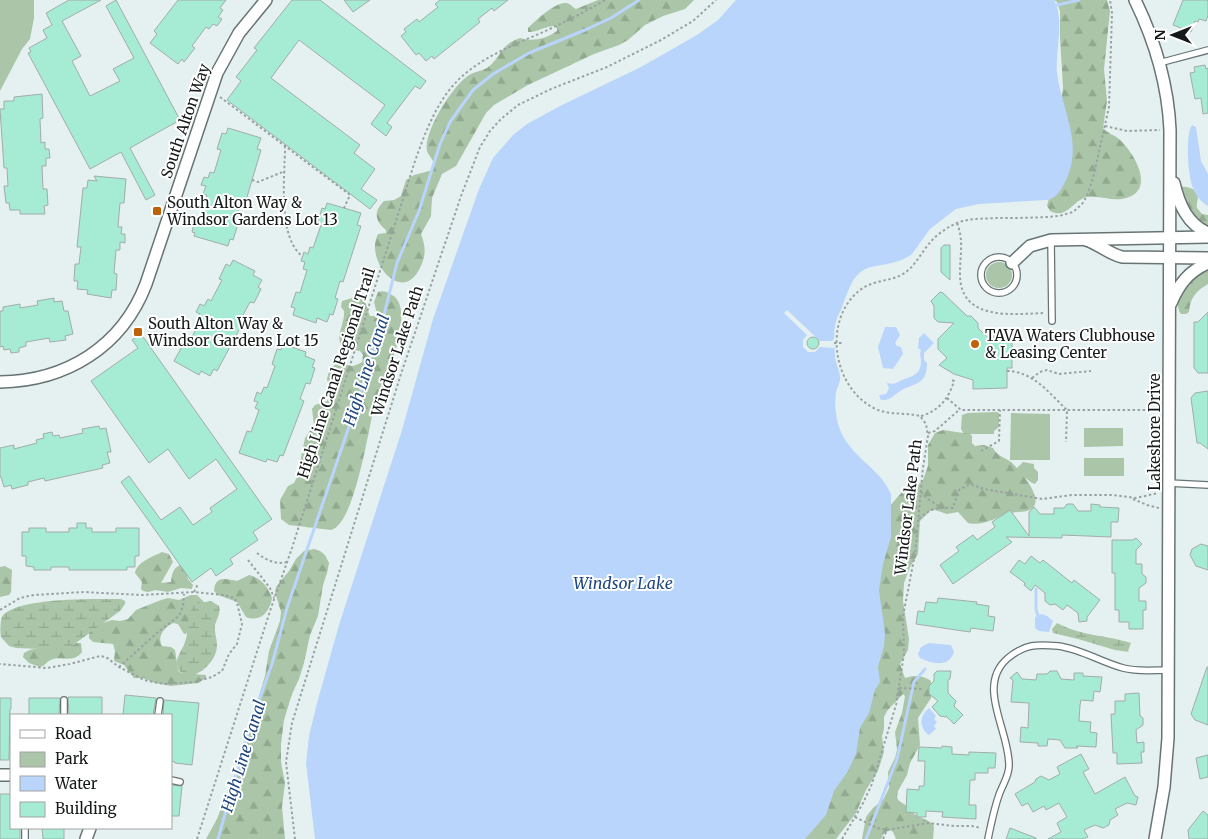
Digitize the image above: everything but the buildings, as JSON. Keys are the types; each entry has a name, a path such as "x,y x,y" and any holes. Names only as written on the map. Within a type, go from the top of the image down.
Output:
{"street":[{"name":"South Alton Way","path":"0,382 36,379 67,369 101,348 126,320 138,302 146,284 220,64 232,42 249,18 266,0"},
{"name":"Lakeshore Drive","path":"1135,0 1148,28 1159,63 1167,101 1170,130 1168,738 1166,772 1156,839"},
{"path":"1170,166 1178,199 1185,213 1194,224 1208,233"},
{"path":"1012,263 1030,246 1051,240 1208,237"},
{"path":"1080,238 1094,242 1112,254 1119,256 1208,258"},
{"path":"1169,309 1184,280 1195,270 1208,263"}],"lane":[{"path":"1159,63 1208,50"},
{"path":"1051,240 1052,321"},
{"path":"996,257 1002,257 1012,263 1016,271 1016,277 1012,287 1007,291 999,293 990,291 982,280 981,272 988,261 996,257"},
{"path":"1168,487 1208,485"},
{"path":"988,839 995,807 1009,766 994,689 997,671 1005,661 1022,648 1042,645 1071,648 1126,668 1168,670"},
{"path":"64,700 64,714"},
{"path":"158,714 160,701"},
{"path":"172,780 180,782"}],"path":[{"name":"High Line Canal Regional Trail","path":"197,839 274,598 288,562 415,161 437,109 451,89 476,65 501,51 569,20 605,0"},
{"name":"Windsor Lake Path","path":"295,839 287,769 292,723 403,366 461,196 480,147 496,124 518,105 551,89 607,67 661,40 693,21 716,0"},
{"path":"950,380 954,381 947,398 936,410 920,416 884,412 870,406 851,389 842,373 836,343 841,316 855,295 872,283 898,276 907,271 931,240 943,230 957,223 974,219 1054,216 1073,212 1082,204 1090,189 1110,99 1109,69 1112,13 1110,0"},
{"path":"209,92 221,98 350,195 344,208"},
{"path":"1105,126 1127,131 1170,130"},
{"path":"285,146 285,213 287,226 291,241 302,256"},
{"path":"252,180 258,182 285,172"},
{"path":"957,223 962,236 960,280 964,292 970,301 979,308 993,313 1052,313"},
{"path":"836,343 843,343"},
{"path":"1032,378 1046,370 1059,374 1091,371"},
{"path":"1007,371 1021,372 1032,378 1067,410 1066,442"},
{"path":"947,398 959,410"},
{"path":"928,432 935,431 959,410 1156,410"},
{"path":"981,451 999,440 1000,410"},
{"name":"Windsor Lake Path","path":"842,839 856,817 875,775 892,722 899,688 904,650 903,616 915,554 928,432 926,424 920,416"},
{"path":"919,519 929,511 940,507 953,508 959,490 970,484 1032,498 1105,495 1130,498 1147,505 1168,509"},
{"path":"1130,498 1168,487"},
{"path":"921,492 928,500 940,507"},
{"path":"258,553 274,562 288,562"},
{"path":"248,560 270,588 274,598"},
{"path":"194,592 198,584"},
{"path":"0,610 20,598 34,595 80,592 127,595 184,594 194,592 234,598 242,626 237,644 229,654 222,672 194,682 164,684 138,677 119,667 106,656 47,668 0,664"},
{"path":"119,667 154,635 179,616 183,606 184,594"},
{"path":"899,688 924,689"},
{"path":"856,817 877,828 887,830 933,823 972,826 989,831"},
{"path":"883,839 887,830"}],"green space":[{"path":"0,0 34,0 34,18 30,39 22,49 0,91"},
{"path":"598,0 694,0 685,9 663,16 645,25 628,40 619,45 594,54 528,85 494,105 486,113 456,166 442,174 432,198 431,216 421,234 425,251 420,268 412,279 404,282 395,281 380,266 376,256 375,244 378,234 386,233 386,230 378,220 378,209 384,201 394,200 401,196 406,180 414,175 433,170 434,164 427,151 427,143 434,121 455,88 469,75 492,64 504,48 513,41 520,38 529,40 539,39 557,31 557,28 554,26 528,32 528,28 551,9 566,3 576,9"},
{"path":"1054,0 1107,0 1110,11 1104,69 1107,101 1103,128 1125,145 1136,161 1141,179 1140,187 1135,194 1126,198 1087,197 1061,213 1050,211 1047,206 1063,87 1060,11 1057,2"},
{"path":"1180,187 1190,188 1197,193 1197,208 1202,214 1208,215 1208,231 1195,223"},
{"path":"999,262 1008,266 1012,275 1008,284 999,288 990,284 986,275 990,266"},
{"path":"1208,264 1208,284 1194,295 1189,312 1181,314 1178,307 1178,299 1183,284 1191,275"},
{"path":"357,291 361,291 370,316 377,314 374,302 378,292 387,292 398,300 401,308 401,318 396,350 376,399 360,471 348,510 340,523 331,530 289,525 281,519 280,500 288,486 294,483 297,477 305,438 314,425 312,409 315,405 327,401 330,386 327,377 333,366 338,362 352,366 362,362 363,355 360,351 347,349 341,346 340,342 344,315 341,307 342,301 352,298"},
{"path":"999,413 999,427 994,431 994,434 964,434 961,429 962,415"},
{"path":"1011,413 1050,414 1050,460 1010,460"},
{"path":"1084,428 1123,428 1123,446 1084,447"},
{"path":"943,430 970,434 972,436 972,443 975,446 984,445 993,448 1011,462 1020,471 1034,492 1035,505 1029,510 1006,514 980,524 968,523 958,512 947,514 935,510 930,511 920,521 918,554 910,567 904,583 903,601 909,639 908,650 900,664 905,678 918,676 931,681 931,698 918,718 920,745 910,763 907,775 897,796 898,800 914,814 932,823 934,827 933,839 896,839 890,830 884,833 881,839 862,839 866,817 883,800 889,788 888,772 897,750 895,732 902,713 905,696 903,694 887,711 884,717 882,736 884,752 878,771 866,790 856,813 836,839 793,839 874,603 889,507 902,492 915,488 923,480 928,466 928,445 935,433"},
{"path":"1084,458 1124,458 1124,476 1084,476"},
{"path":"1023,462 1034,464 1034,468 1038,472 1038,480 1035,484 1015,470"},
{"path":"314,549 325,555 329,563 318,616 310,635 304,663 284,720 281,762 285,783 282,807 285,839 206,839 217,819 231,781 244,756 245,742 265,676 269,651 280,621 281,612 275,592 276,587 304,551"},
{"path":"162,552 169,554 173,562 161,583 171,582 174,570 180,565 186,569 188,579 193,585 192,589 181,588 168,592 156,590 148,592 141,589 142,582 135,573 136,569 146,560"},
{"path":"5,566 12,570 11,592 9,595 0,597 0,567"},
{"path":"249,575 264,583 272,598 264,615 256,618 246,617 237,602 218,595 214,591 216,582 219,580 237,581"},
{"path":"191,595 197,595 205,603 188,633 184,634 178,624 173,623 164,630 160,639 162,646 171,647 175,650 178,670 181,673 206,675 206,678 198,683 171,686 155,683 143,678 134,678 124,665 114,661 115,651 113,644 93,642 89,638 89,632 100,624 112,620 128,619 136,610 161,600 168,598 179,600"},
{"path":"121,599 125,601 125,604 120,611 66,650 16,648 9,646 1,637 1,619 3,615 12,609 59,600"},
{"path":"211,601 219,606 215,625 216,651 211,661 203,670 187,676 179,670 177,661 184,645 190,613 195,604"},
{"path":"1057,623 1084,633 1131,643 1129,652 1053,633 1052,629"},
{"path":"81,643 82,652 75,658 55,659 40,667 29,663 23,657 24,653 30,650 64,648"}],"water":[{"name":"Windsor Lake","path":"736,0 1054,0 1059,16 1057,73 1073,143 1070,171 1060,191 1054,197 1046,200 979,204 956,209 930,229 912,254 899,261 872,267 858,274 850,286 837,318 834,336 835,358 840,379 835,397 837,420 848,444 875,471 891,494 891,537 883,564 879,590 885,633 884,646 878,667 880,682 875,690 869,713 860,728 856,754 848,771 834,791 826,815 805,839 315,839 306,763 309,736 317,703 339,625 402,430 433,319 479,189 493,158 513,135 527,124 641,67 697,35 718,20"},
{"path":"1192,125 1196,127 1201,161 1208,174 1208,206 1197,196 1191,182 1188,137"},
{"path":"885,327 896,327 900,335 895,343 901,347 903,354 893,369 883,368 878,347"},
{"path":"924,333 934,343 924,353 924,360 927,363 925,376 918,383 904,389 889,399 881,400 879,395 886,394 889,388 887,383 896,383 918,372 921,366 921,350 918,348 919,338"},
{"path":"1042,614 1053,621 1049,632 1039,631 1035,628 1035,617"},
{"path":"929,643 951,645 954,652 952,657 944,663 930,662 920,658 918,654 921,647"},
{"path":"929,708 936,716 934,719 937,722 934,726 936,729 929,735 923,729 922,718"}],"pier":[{"path":"787,310 820,341 832,341 834,339 834,348 820,347 815,352 808,352 803,347 803,340 807,335 784,313"}],"waterway":[{"name":"High Line Canal","path":"218,839 250,726 272,664 287,608 354,412 384,315 397,263 419,211 440,144 450,122 473,90 493,74 529,53 611,18 639,0"},
{"path":"1057,5 1079,0"},
{"path":"1036,589 1038,616"},
{"path":"866,839 897,759 914,682 925,669"}],"place":[{"name":"South Alton Way & Windsor Gardens Lot 13","path":"157,211"},
{"name":"South Alton Way & Windsor Gardens Lot 15","path":"138,332"},
{"name":"TAVA Waters Clubhouse & Leasing Center","path":"975,344"}]}
